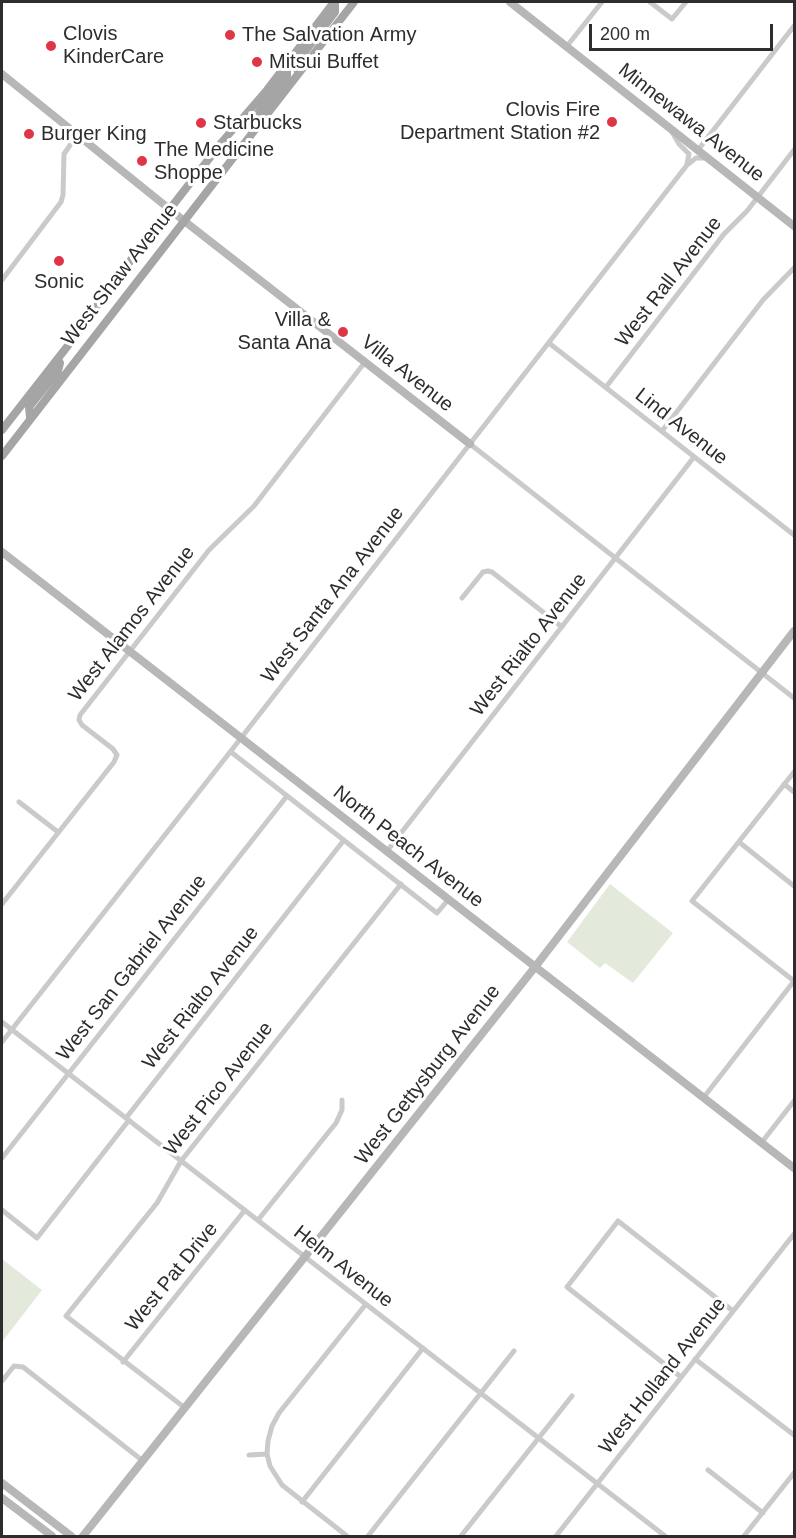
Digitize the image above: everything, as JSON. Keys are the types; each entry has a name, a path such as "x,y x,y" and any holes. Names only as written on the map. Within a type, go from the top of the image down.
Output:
{"main road":[{"name":"West Shaw Avenue","path":"2,430 170,209 335,2"},
{"path":"298,72 297,62 335,12 335,2"},
{"name":"West Shaw Avenue","path":"2,456 254,128 354,2"},
{"path":"254,128 254,117 287,76 287,70 284,67"},
{"path":"30,417 30,407 58,371 60,363 58,359"}],"street":[{"name":"Minnewawa Avenue","path":"510,2 795,226"},
{"path":"567,46 602,2"},
{"path":"650,2 672,19 686,2"},
{"path":"698,150 795,26"},
{"name":"Villa Avenue","path":"2,74 183,220 795,698"},
{"path":"668,126 679,144 689,154 687,165"},
{"path":"2,280 62,202 64,154 77,135"},
{"name":"West Rall Avenue","path":"606,387 724,234 758,197 795,150"},
{"path":"687,165 696,158 708,158"},
{"name":"West Santa Ana Avenue","path":"2,1041 231,752 687,165"},
{"path":"662,431 763,300 795,268"},
{"name":"Lind Avenue","path":"549,343 795,536"},
{"name":"West Alamos Avenue","path":"2,904 114,762 117,755 79,720 80,715 209,550 254,506 365,362"},
{"name":"West Rialto Avenue","path":"387,851 694,457"},
{"name":"North Peach Avenue","path":"2,552 240,739 795,1167"},
{"path":"462,597 483,573 492,572 562,627"},
{"name":"West Gettysburg Avenue","path":"84,1536 535,967 795,631"},
{"path":"231,752 437,913 448,900"},
{"path":"704,1097 794,981 693,901 795,771"},
{"path":"784,784 795,792"},
{"name":"West San Gabriel Avenue","path":"2,1158 286,796"},
{"path":"19,802 58,832"},
{"name":"West Rialto Avenue","path":"2,1210 37,1238 344,840"},
{"path":"739,842 795,886"},
{"name":"West Pico Avenue","path":"123,1362 66,1316 157,1203 181,1161 401,884"},
{"name":"Helm Avenue","path":"2,1022 665,1536"},
{"path":"258,1220 336,1123 342,1110 342,1100"},
{"path":"762,1142 795,1101"},
{"name":"West Pat Drive","path":"123,1362 245,1210"},
{"path":"681,1377 567,1287 618,1221 733,1311"},
{"name":"West Holland Avenue","path":"556,1536 795,1234"},
{"path":"347,1536 282,1485 270,1466 267,1454 268,1441 279,1413 366,1304"},
{"path":"302,1502 423,1348"},
{"path":"368,1536 514,1352"},
{"path":"695,1359 795,1436"},
{"path":"123,1362 185,1408"},
{"path":"2,1381 14,1366 23,1367 143,1461"},
{"path":"462,1536 572,1396"},
{"path":"249,1455 267,1454"},
{"path":"708,1470 763,1513"},
{"path":"744,1536 795,1473"},
{"path":"2,1483 71,1536"},
{"path":"2,1498 52,1536"},
{"path":"651,1536 656,1530"}],"green space":[{"path":"610,884 673,933 633,983 605,963 600,968 567,942"},
{"path":"2,1259 42,1290 2,1342"}],"place":[{"name":"The Salvation Army","path":"230,35"},
{"name":"Clovis KinderCare","path":"51,46"},
{"name":"Mitsui Buffet","path":"257,62"},
{"name":"Clovis Fire Department Station #2","path":"612,122"},
{"name":"Starbucks","path":"201,123"},
{"name":"Burger King","path":"29,134"},
{"name":"The Medicine Shoppe","path":"142,161"},
{"name":"Sonic","path":"59,261"},
{"name":"Villa & Santa Ana","path":"343,332"}]}
